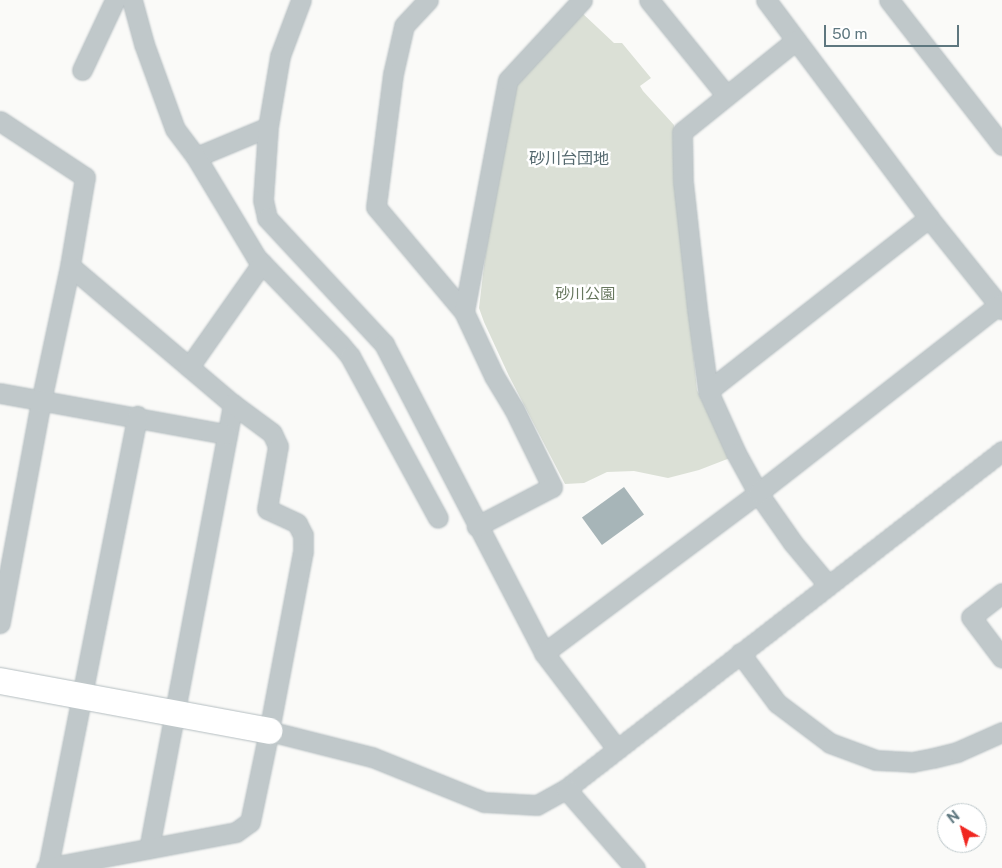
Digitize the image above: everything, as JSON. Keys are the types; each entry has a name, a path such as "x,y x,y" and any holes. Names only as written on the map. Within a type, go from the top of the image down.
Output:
{"street":[{"path":"82,70 115,0"},
{"path":"132,0 144,44 175,128 262,263 350,356 438,518"},
{"path":"301,0 280,56 268,127 263,200 267,218 384,344 544,653 616,748"},
{"path":"428,0 404,26 394,74 376,206 464,312 494,376 514,409 552,487 477,526"},
{"path":"464,312 508,80 582,0"},
{"path":"650,0 726,95"},
{"path":"544,653 758,493 816,446 1000,307 929,218 766,0"},
{"path":"890,0 1002,145"},
{"path":"796,40 682,132 685,202 708,391 736,453 758,493 793,543 828,585"},
{"path":"0,623 41,401 70,266 85,177 1,125"},
{"path":"196,158 268,127"},
{"path":"708,391 929,218"},
{"path":"190,366 262,263"},
{"path":"70,266 233,404 272,433 278,446 267,509 297,523 303,535 303,551 250,822 236,832 47,868 83,697 137,416"},
{"path":"0,393 137,416 226,434"},
{"path":"149,848 233,404"},
{"path":"0,681 269,731 372,757 484,802 537,805 566,789 616,748 1002,451"},
{"path":"1002,593 971,617 1002,658"},
{"path":"740,653 777,703 830,743 876,760 912,762 933,758 957,752 1002,732"},
{"path":"566,789 635,868"}],"green space":[{"name":"砂川公園","path":"581,12 614,43 622,43 651,78 640,86 674,125 674,151 697,390 730,458 699,470 668,478 634,471 607,472 584,483 565,484 509,376 479,308 485,257 513,83"}],"building":[{"path":"624,487 644,515 602,545 582,518"}],"district":[{"name":"砂川台団地","path":"569,159"}]}
